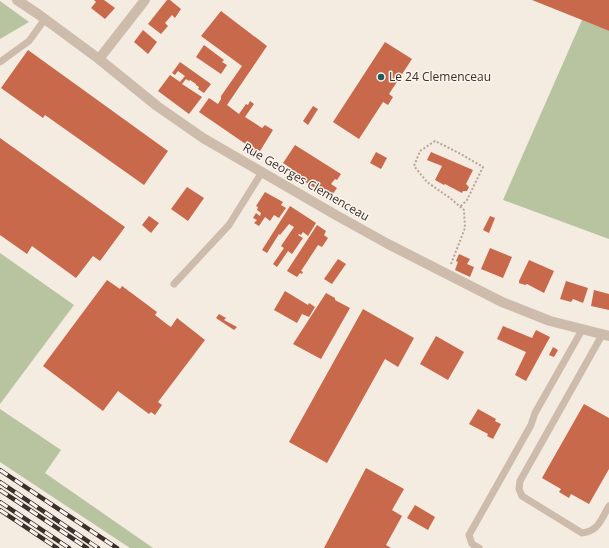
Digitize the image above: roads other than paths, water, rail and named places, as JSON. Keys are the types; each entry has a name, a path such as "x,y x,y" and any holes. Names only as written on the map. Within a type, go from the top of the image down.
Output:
{"street":[{"name":"Rue Georges Clemenceau","path":"18,0 99,59 157,106 194,132 236,158 382,241 491,297 526,312 582,330 606,335"},
{"path":"99,59 145,0"}],"lane":[{"path":"0,62 29,41 45,19"},
{"path":"174,284 229,225 262,172"},
{"path":"479,548 472,544 469,535 582,330"},
{"path":"606,335 520,481 518,489 522,496 582,533 591,532 597,527 609,506"}],"railway":[{"path":"0,470 117,548"},
{"path":"0,482 98,548"},
{"path":"0,490 87,548"},
{"path":"0,502 69,548"},
{"path":"0,510 57,548"}],"place":[{"name":"Le 24 Clemenceau","path":"381,77"}]}
